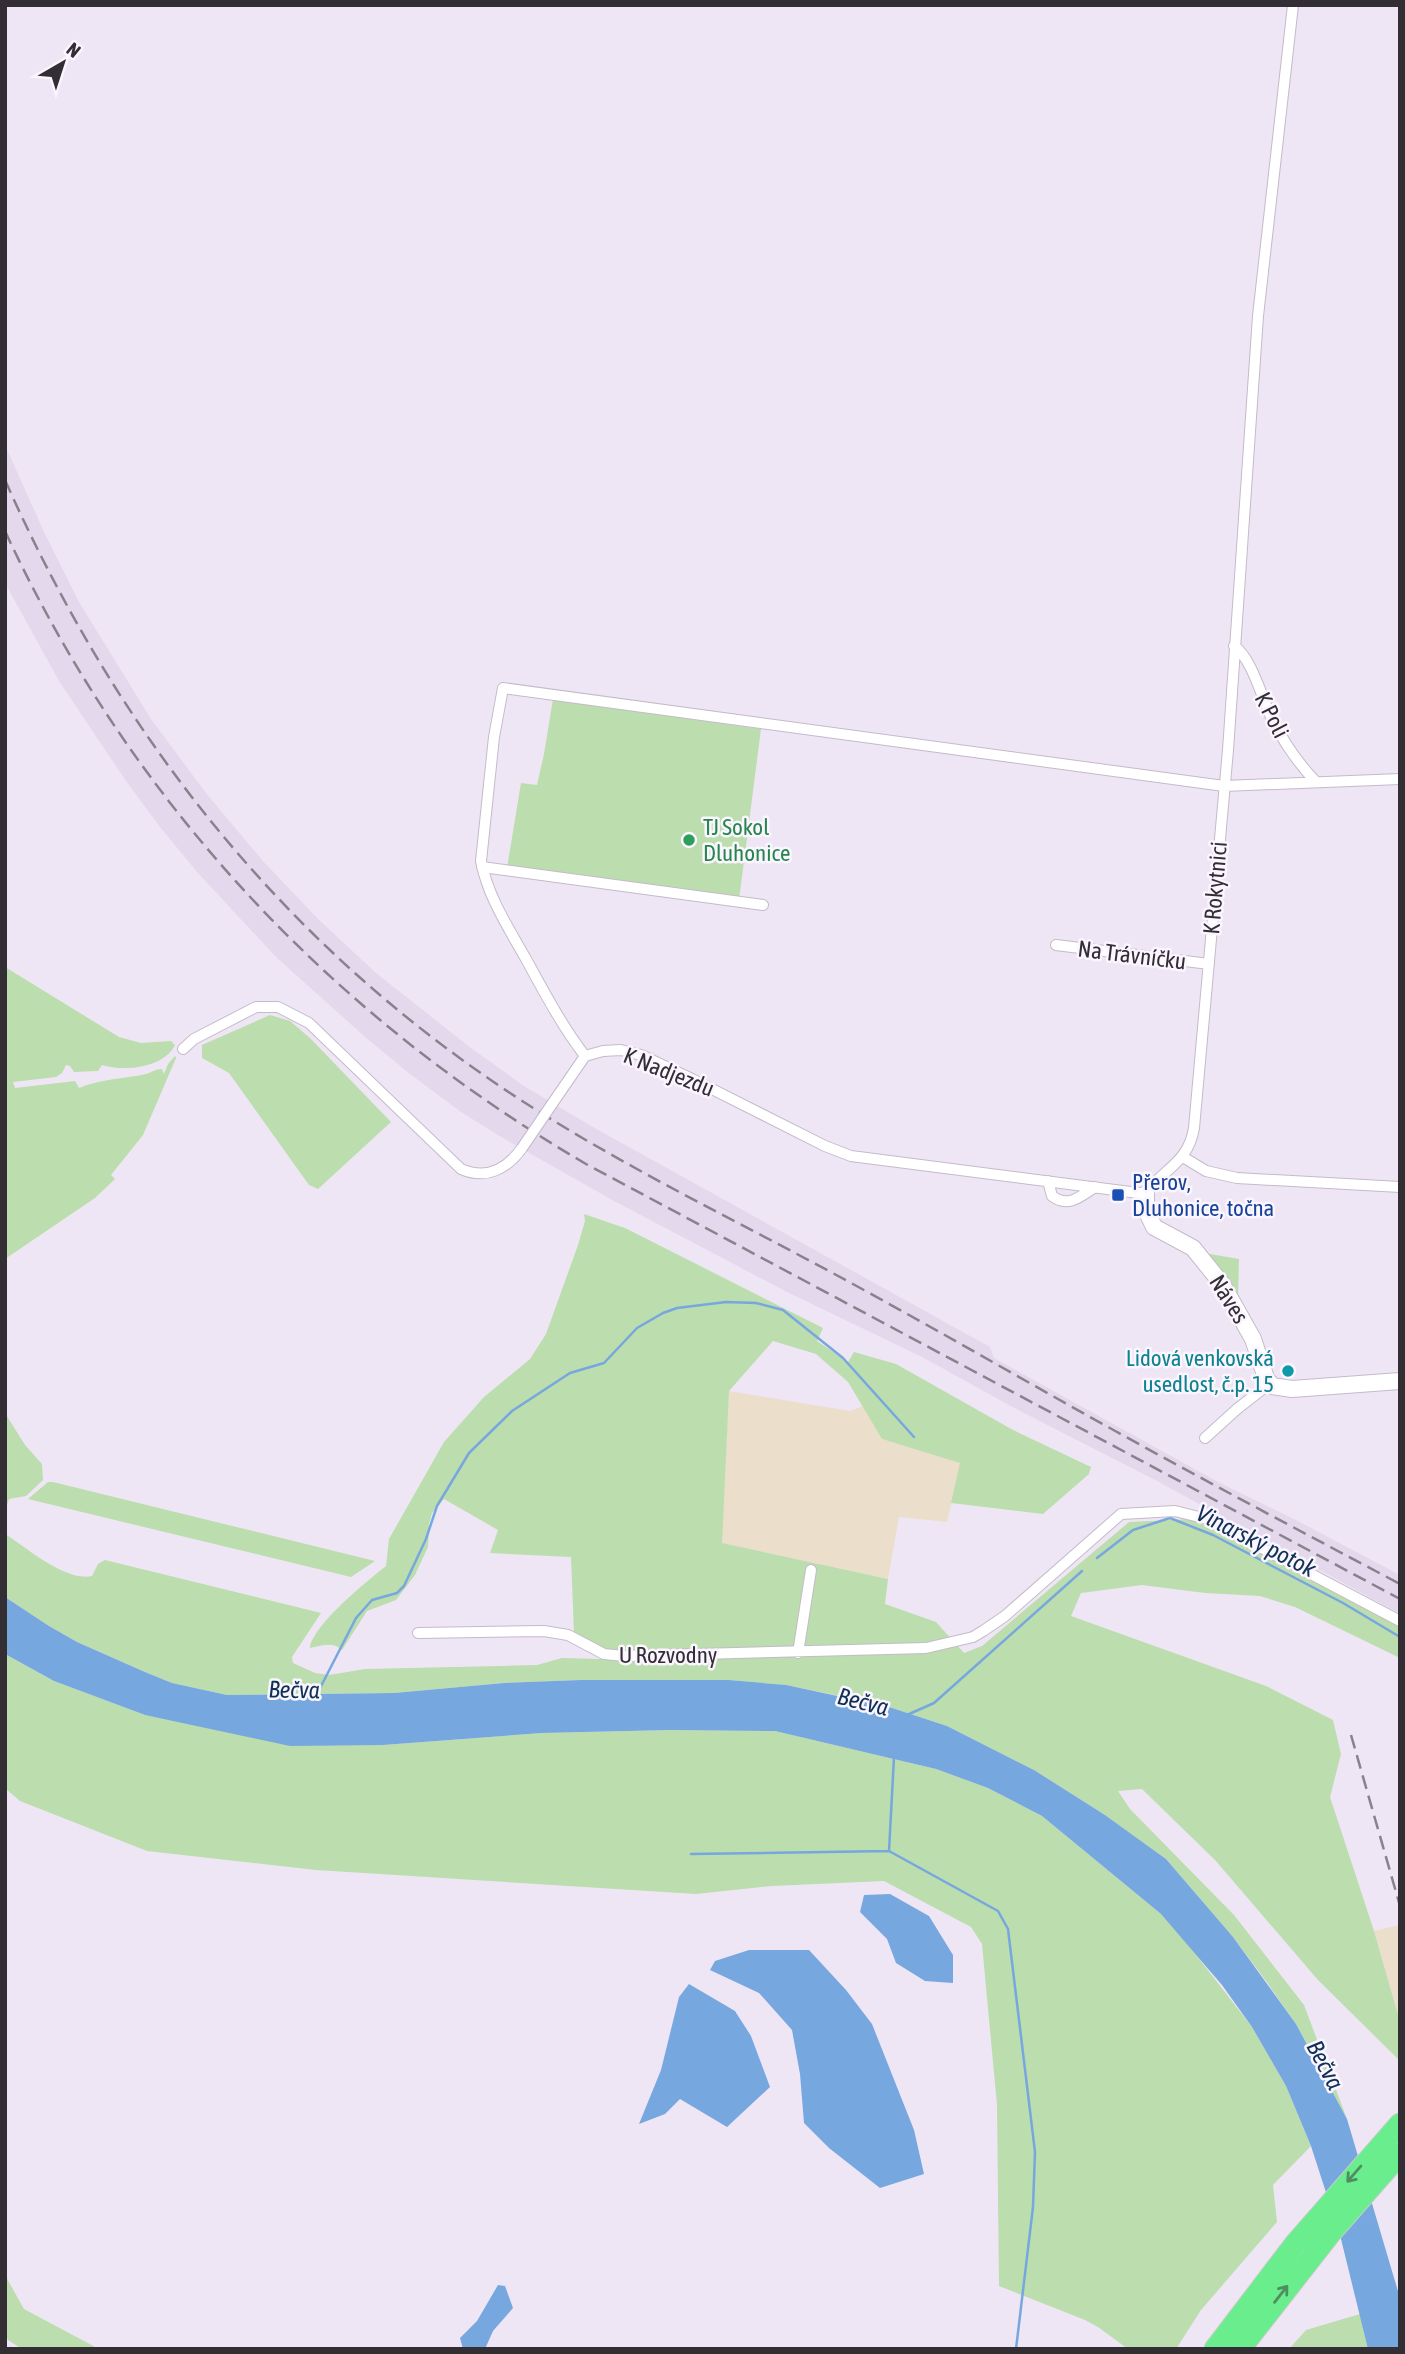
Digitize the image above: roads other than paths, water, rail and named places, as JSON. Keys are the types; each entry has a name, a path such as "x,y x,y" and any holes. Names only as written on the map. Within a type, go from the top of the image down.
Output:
{"highway":[{"path":"1214,2349 1317,2217 1400,2124"},
{"path":"1240,2349 1325,2239 1400,2154"}],"street":[{"name":"K Rokytnici","path":"1146,1194 1183,1157 1191,1143 1194,1128 1224,786 1258,316 1293,5"},
{"name":"K Poli","path":"1234,646 1246,659 1280,734 1315,782"},
{"path":"183,1049 194,1039 256,1007 278,1007 309,1023 461,1169 476,1174 497,1171 511,1162 585,1056 558,1016 498,910 487,888 482,867 494,737 503,688 1224,786 1400,779"},
{"path":"482,867 763,905"},
{"name":"Na Trávníčku","path":"1056,945 1209,964"},
{"name":"K Nadjezdu","path":"585,1056 612,1050 641,1055 825,1146 851,1156 1146,1194"},
{"path":"1183,1157 1206,1171 1237,1178 1400,1187"},
{"path":"1048,1181 1052,1196 1067,1203 1095,1187"},
{"name":"Náves","path":"1146,1194 1146,1210 1154,1227 1192,1248 1222,1284 1254,1339 1269,1384"},
{"path":"1205,1438 1269,1384 1286,1389 1400,1381"},
{"name":"U Rozvodny","path":"418,1633 544,1631 568,1635 604,1654 624,1656 926,1648 973,1637 1005,1616 1121,1514 1175,1511 1200,1516 1400,1621"},
{"path":"798,1653 811,1570"}],"water":[{"name":"Bečva","path":"5,1597 77,1642 172,1683 227,1695 394,1693 504,1683 580,1680 729,1680 786,1685 889,1707 947,1726 1034,1770 1105,1815 1166,1859 1233,1937 1296,2024 1347,2119 1400,2298 1400,2349 1368,2349 1341,2239 1311,2146 1286,2086 1252,2027 1222,1985 1161,1914 1042,1816 988,1788 936,1769 775,1731 542,1733 383,1745 290,1746 145,1715 54,1681 5,1654"},
{"path":"890,1894 929,1916 953,1955 953,1983 925,1981 896,1963 887,1939 860,1912 864,1895"},
{"path":"749,1950 809,1950 846,1990 872,2024 914,2130 924,2174 880,2188 829,2148 804,2123 800,2074 792,2030 759,1993 710,1970 715,1961"},
{"path":"689,1984 735,2011 751,2036 770,2087 727,2127 680,2099 665,2114 639,2124 661,2070 679,1997"},
{"path":"498,2285 505,2286 513,2308 493,2331 485,2349 463,2349 460,2338 477,2321"}],"waterway":[{"name":"Bečva","path":"316,1696 356,1618 372,1600 397,1593 404,1586 426,1539 437,1506 469,1453 512,1411 570,1373 604,1363 637,1328 663,1313 677,1308 726,1302 756,1303 783,1310 843,1358 914,1437"},
{"name":"Vinarský potok","path":"1097,1558 1133,1530 1170,1518 1213,1535 1343,1603 1400,1637"},
{"name":"Vinarský potok","path":"907,1715 934,1703 1082,1571"},
{"path":"894,1757 889,1851 998,1911 1008,1929 1035,2152 1033,2207 1016,2349"},
{"path":"691,1854 889,1851"}],"railway":[{"path":"5,480 49,572 99,661 153,744 213,824 278,898 349,968 427,1033 510,1093 596,1146 1400,1584"},
{"path":"5,531 55,630 112,723 176,810 246,892 322,969 404,1040 492,1105 586,1164 1400,1599"},
{"path":"1351,1735 1400,1906"}],"place":[{"name":"TJ Sokol Dluhonice","path":"689,840"},
{"name":"Přerov, Dluhonice, točna","path":"1118,1195"},
{"name":"Lidová venkovská usedlost, č.p. 15","path":"1288,1371"}]}
